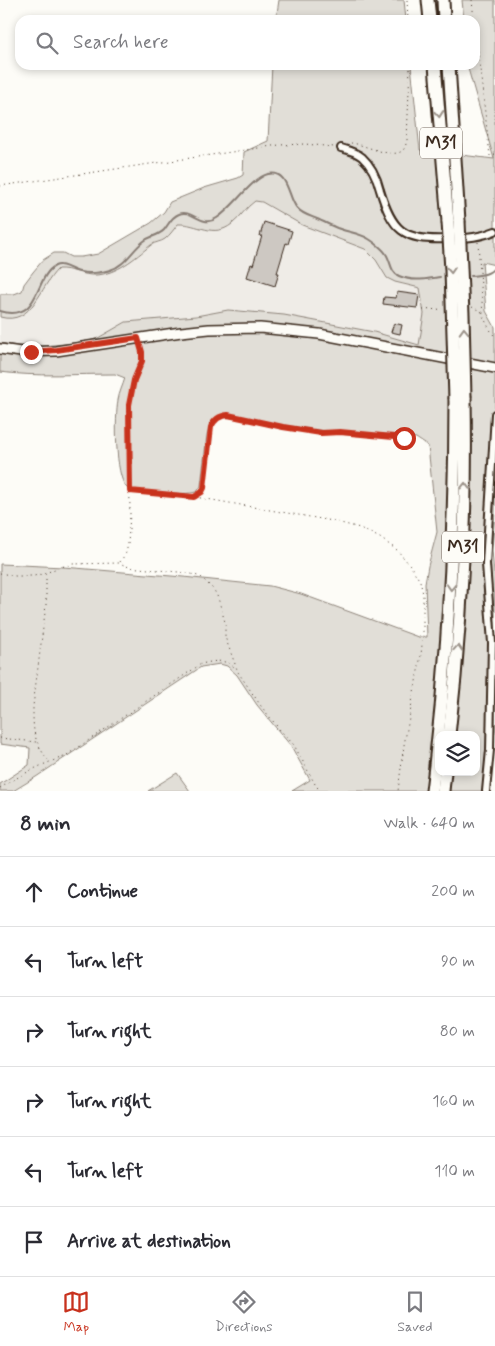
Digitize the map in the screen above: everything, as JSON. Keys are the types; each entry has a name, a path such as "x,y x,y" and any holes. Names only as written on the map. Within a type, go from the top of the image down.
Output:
{"highway":[{"path":"428,0 430,15"},
{"path":"442,0 444,15"},
{"name":"M31","path":"436,70 454,221"},
{"name":"M31","path":"448,70 454,221 453,304 466,461 462,579 449,731"},
{"name":"M31","path":"432,791 450,598 460,398"},
{"path":"443,791 445,776"}],"main road":[{"path":"0,349 20,352 56,350 209,330 260,328 292,330 351,339 495,368"}],"street":[{"path":"341,148 361,156 371,166 384,202 402,233 419,238 439,240 478,237 495,231"},
{"path":"486,791 490,750 492,682 492,632 486,564 495,414"}],"path":[{"path":"407,0 408,15"},
{"path":"472,0 474,15"},
{"path":"480,69 490,156 495,155"},
{"path":"0,186 279,145 305,144 341,148 352,143 396,153 402,151 407,140 410,70"},
{"path":"478,237 483,316 495,337"},
{"path":"119,563 126,553 128,544 130,514 129,405 134,380 142,361 142,352 138,338"},
{"path":"194,497 202,492 204,488 211,427 214,420 220,416 228,415 321,433 340,432 404,438"},
{"path":"130,491 194,497 333,521 360,528 380,538 396,550 410,565 420,581 423,594 423,635 398,791"},
{"path":"0,573 15,576 34,576 72,564 119,563 129,566 188,573 201,577 207,582 218,598 225,622 225,637 238,672"},
{"path":"46,573 46,605 33,706 33,723 36,742 49,761"},
{"path":"0,788 22,774 64,756 201,664 218,661 232,665 238,672 261,706 294,745 320,791"},
{"path":"0,738 36,742"}],"shaded area":[{"path":"279,0 404,0 406,15 277,15"},
{"path":"462,0 495,0 495,265 482,262 486,311 495,327 495,512 492,550 495,575 495,730 487,791 292,791 310,780 291,746 257,705 237,675 227,666 220,664 201,667 36,777 13,791 0,791 0,784 29,765 30,748 0,744 0,564 63,567 270,586 301,594 418,637 427,637 425,583 437,532 428,446 416,438 398,435 347,434 262,423 241,417 218,418 211,422 207,435 201,486 197,492 149,494 131,490 126,487 122,480 116,432 117,408 125,378 115,374 42,375 0,372 0,343 18,346 42,346 86,342 98,338 126,322 196,316 228,310 284,315 374,332 419,345 424,314 420,288 395,282 387,278 376,260 365,249 302,225 262,202 255,201 232,224 225,228 212,230 178,224 165,239 153,244 132,260 111,272 91,275 58,269 35,303 20,316 11,318 0,317 0,294 14,294 22,291 24,284 43,260 54,253 63,253 71,257 98,254 151,223 164,212 170,202 243,175 244,152 268,141 272,70 412,70 420,150 494,159 468,70 480,70 480,15 464,15"},
{"path":"255,201 262,202 302,225 365,249 376,260 387,278 402,284 421,288 424,314 420,345 374,332 284,315 228,310 196,316 126,322 98,338 86,342 42,346 18,346 0,343 0,317 4,318 44,289 48,280 58,268 84,274 96,275 106,273 138,256 153,243 160,242 178,224 189,226 250,205"},
{"path":"177,773 190,791 148,791"}],"building":[{"path":"264,222 292,231 288,244 286,243 275,286 247,277 251,264 253,265 262,236 260,236"},
{"path":"397,292 419,295 417,308 383,304 384,297 396,298"},
{"path":"394,323 402,325 400,334 391,332"}],"waterway":[{"path":"0,311 13,313 23,311 30,305 43,279 55,266 61,265 83,273 107,271 120,265 146,239 162,232 176,215 184,213 206,221 217,218 249,187 268,174 275,174 284,180 294,204 301,212 337,228 362,235 376,244 385,252 394,272 399,276 414,279 440,277"},
{"path":"471,276 487,273 495,267"}],"route":[{"path":"31,352 138,338 142,352 142,361 131,390 129,405 130,491 194,497 199,495 204,488 211,427 214,420 220,416 228,415 321,433 340,432 404,438"}]}
